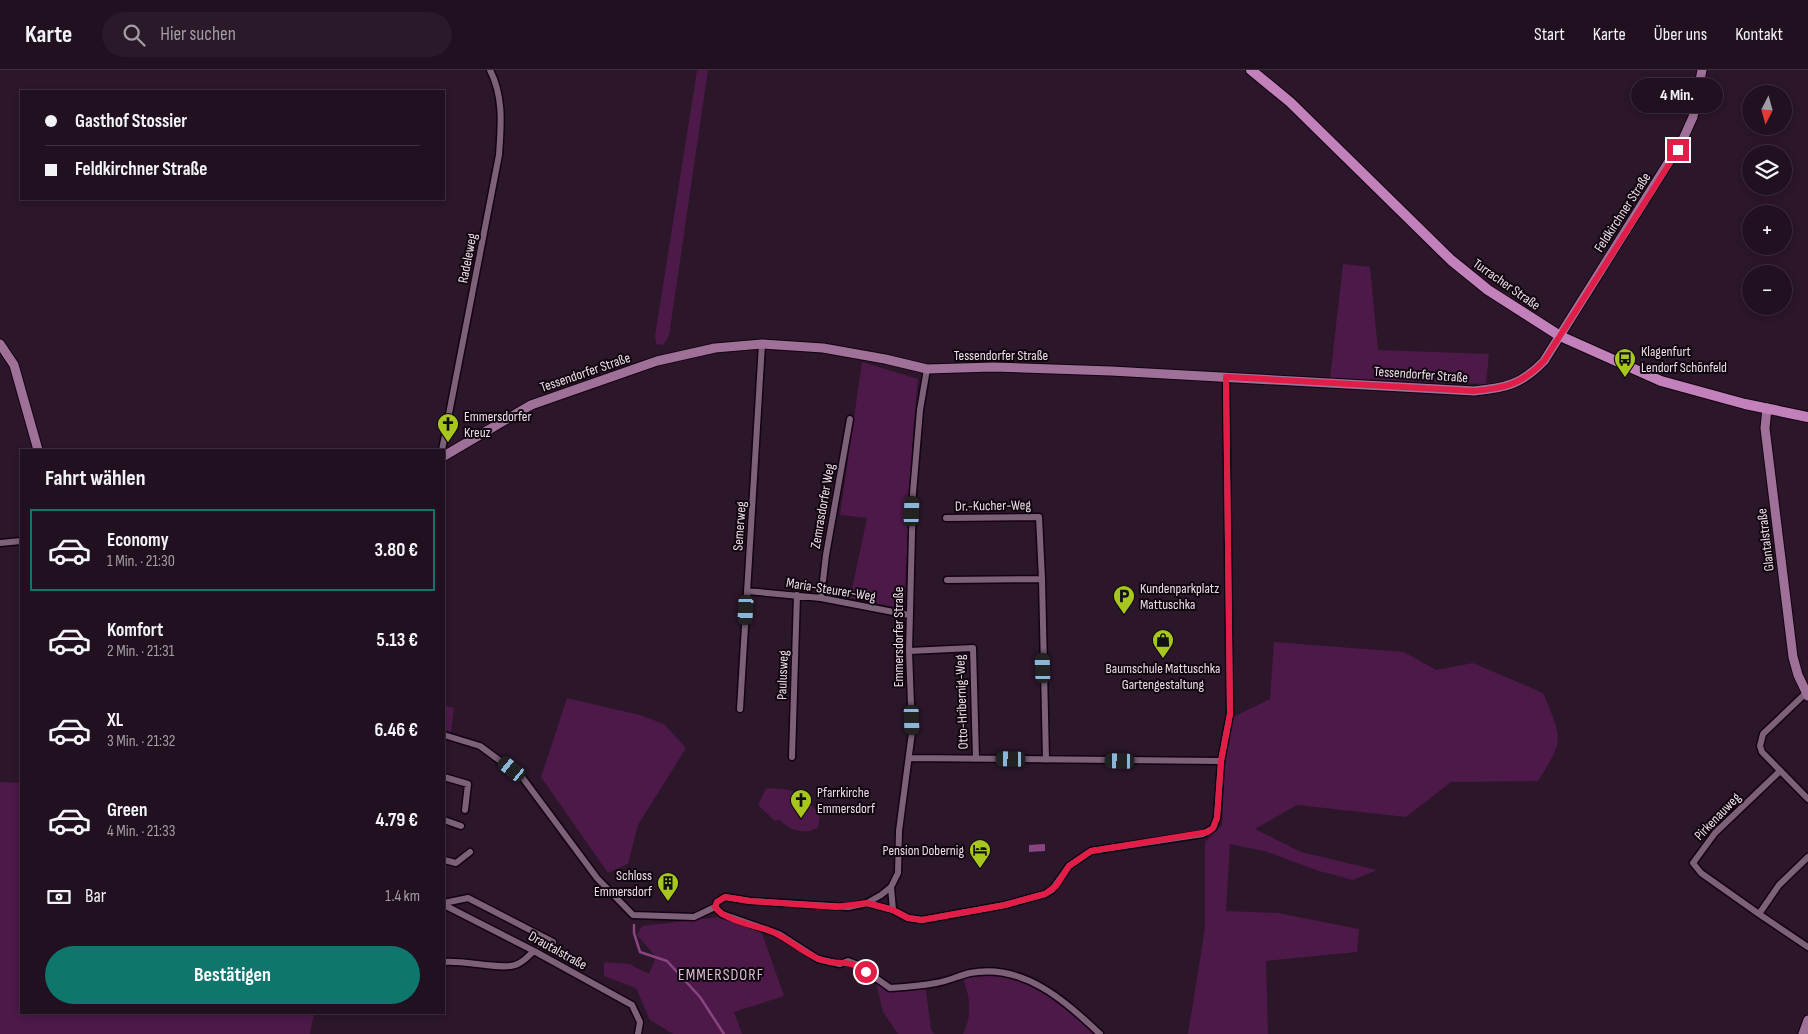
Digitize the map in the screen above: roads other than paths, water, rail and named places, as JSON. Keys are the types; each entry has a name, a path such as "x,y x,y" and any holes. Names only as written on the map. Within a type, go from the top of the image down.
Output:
{"main road":[{"name":"Turracher Straße","path":"1251,70 1290,102 1451,260 1488,290 1560,336 1661,381 1808,417"}],"street":[{"name":"Radeleweg","path":"442,449 499,155 501,114 498,93 490,70"},
{"name":"Feldkirchner Straße","path":"1560,336 1683,139 1693,117 1702,70"},
{"name":"Tessendorfer Straße","path":"445,455 531,405 657,361 715,348 762,344 823,348 885,359 926,369 1002,368 1226,377 1474,391 1498,389 1531,375 1544,361 1560,336"},
{"path":"0,344 14,365 38,449"},
{"name":"Semerweg","path":"740,709 762,344"},
{"name":"Emmersdorfer Straße","path":"891,887 898,868 899,831 912,732 909,615 916,454 926,369"},
{"path":"445,735 480,746 522,777 597,878 633,915 694,917 715,907 717,902 725,897 750,901 836,907 867,903 893,910 908,918 922,920 1005,905 1052,890 1069,866 1091,851 1203,834 1213,828 1217,818 1221,761 1230,714 1226,377"},
{"name":"Glantalstraße","path":"1767,408 1765,428 1793,657 1807,695"},
{"name":"Zemrasdorfer Weg","path":"821,598 826,555 850,418"},
{"name":"Dr.-Kucher-Weg","path":"946,518 1039,517 1046,760"},
{"path":"0,543 20,541"},
{"path":"947,580 1042,579"},
{"name":"Maria-Steurer-Weg","path":"747,591 821,598 909,615"},
{"name":"Paulusweg","path":"792,757 797,595"},
{"name":"Otto-Hribernig-Weg","path":"909,651 973,648 976,758"},
{"path":"1807,695 1763,734 1760,740 1762,752 1808,799"},
{"path":"909,758 1221,761"},
{"name":"Pirkenauweg","path":"1759,914 1701,873 1694,863 1715,833 1780,771"},
{"path":"445,778 468,784 465,810"},
{"path":"445,820 461,826"},
{"path":"445,860 456,863 470,852"},
{"path":"1808,858 1779,885 1759,914 1808,947"},
{"path":"867,903 891,887 893,910"},
{"name":"Drautalstraße","path":"445,904 468,898 553,942"},
{"name":"Drautalstraße","path":"445,905 534,951 632,1006 640,1022 638,1034"},
{"path":"715,907 722,914 779,934 818,959 840,964 848,962 856,964 890,988 937,983 971,973 998,973 1034,981 1053,993 1100,1034"},
{"path":"445,962 466,961 513,966 521,963 534,951"},
{"path":"1803,1034 1808,1020"}],"waterway":[{"path":"634,925 634,933 640,952 667,961 700,997 724,1034"}],"place":[{"name":"Klagenfurt Lendorf Schönfeld","path":"1625,378"},
{"name":"Emmersdorfer Kreuz","path":"448,443"},
{"name":"Kundenparkplatz Mattuschka","path":"1124,615"},
{"name":"Baumschule Mattuschka Gartengestaltung","path":"1163,659"},
{"name":"Pfarrkirche Emmersdorf","path":"801,819"},
{"name":"Pension Dobernig","path":"980,869"},
{"name":"Schloss Emmersdorf","path":"668,902"}],"district":[{"name":"EMMERSDORF","path":"721,974"}]}
